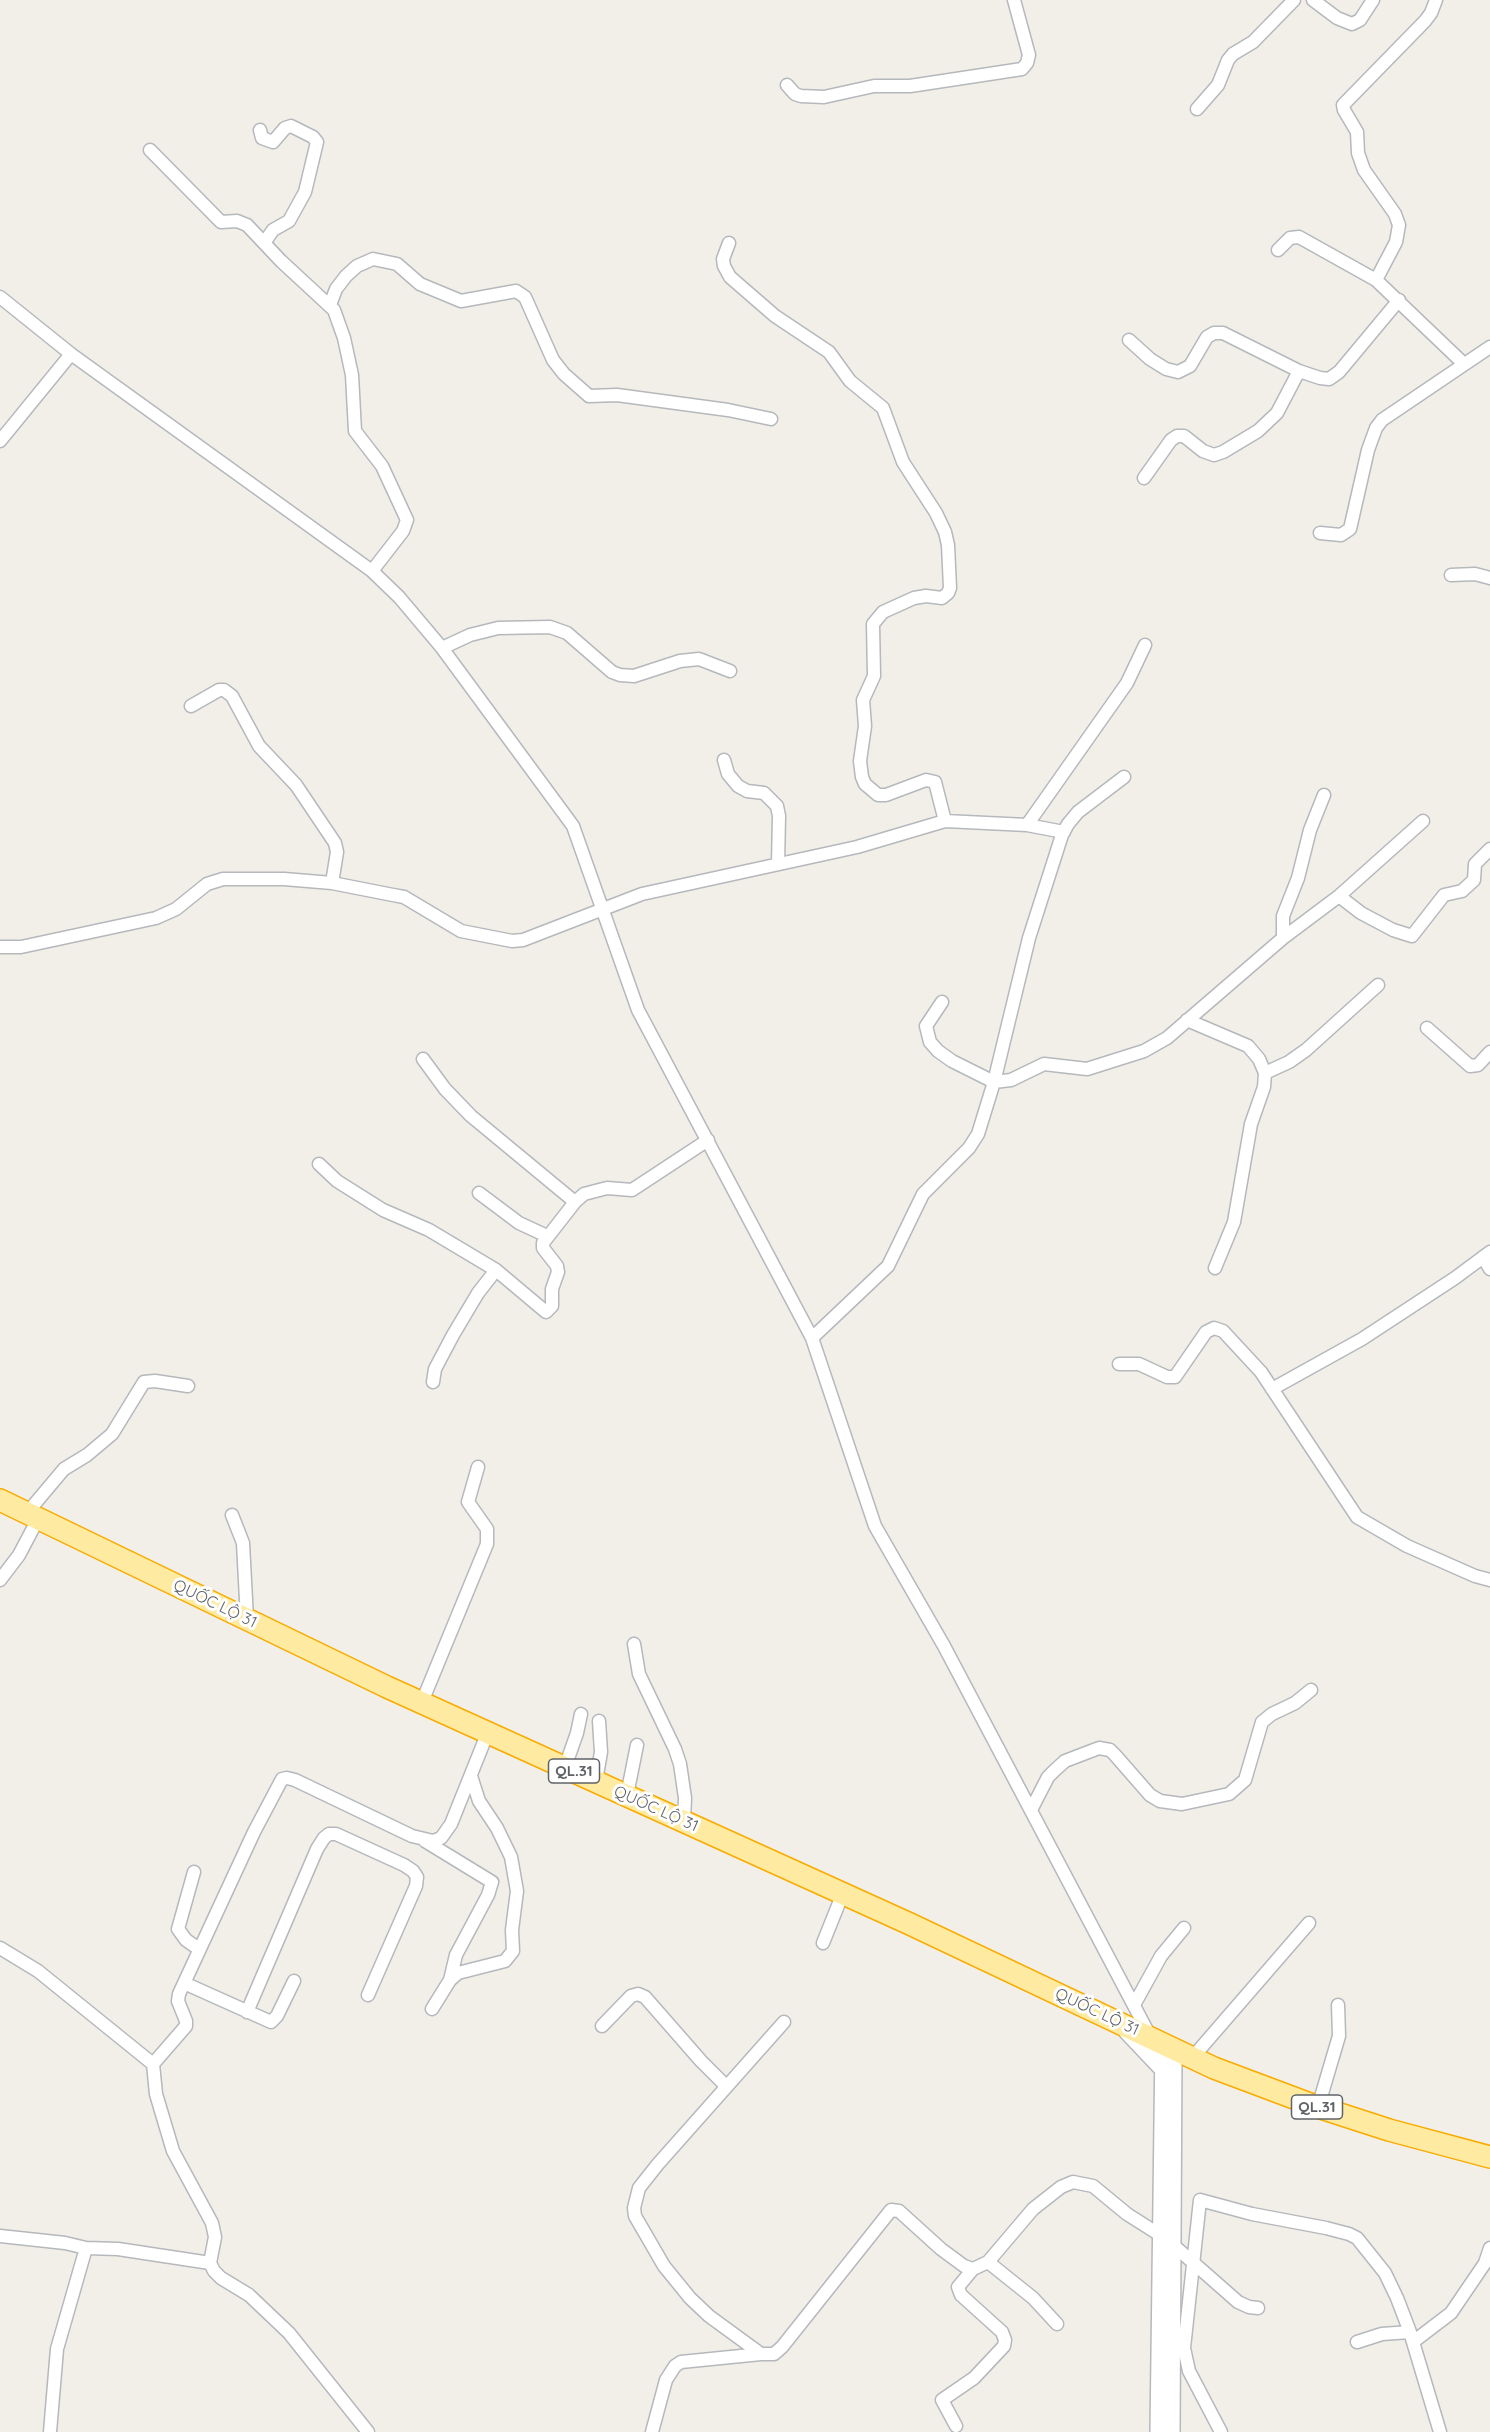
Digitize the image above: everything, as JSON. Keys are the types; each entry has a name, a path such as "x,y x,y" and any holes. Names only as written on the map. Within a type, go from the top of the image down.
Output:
{"highway":[{"name":"QUỐC LỘ 31","path":"0,1500 33,1513 247,1619 422,1702 843,1893 1170,2046"},
{"name":"QL.31","path":"1170,2046 1214,2068 1318,2107 1389,2130 1490,2157"}],"street":[{"path":"787,84 795,94 824,97 874,86 909,86 1022,69 1029,55 1014,0"},
{"path":"1197,109 1218,85 1228,60 1233,54 1253,42 1294,0"},
{"path":"1313,0 1337,18 1352,24 1359,21 1373,0"},
{"path":"1376,280 1396,242 1399,225 1395,214 1364,170 1358,153 1357,132 1343,105 1425,21 1436,0"},
{"path":"260,130 262,138 273,142 285,128 291,126 313,137 317,142 305,192 289,221 273,230 264,243"},
{"path":"150,150 221,222 243,223 330,305 337,318 352,375 354,431 382,466 407,520 403,531 372,571"},
{"path":"1278,250 1290,238 1299,237 1376,280 1464,364"},
{"path":"729,243 723,259 730,277 775,316 829,352 850,381 883,408 903,462 936,513 945,532 948,545 950,588 948,593 942,598 926,596 914,598 883,612 873,624 874,676 864,694 865,726 860,761 865,784 878,795 886,795 926,780 935,782 945,821"},
{"path":"330,305 336,290 346,276 357,266 373,259 397,264 429,289 461,301 516,291 525,297 553,360 564,374 589,396 617,395 728,410 771,419"},
{"path":"0,297 71,354 372,571 399,597 442,648 573,826 580,840 601,909 638,1010 812,1338 875,1526 944,1646 1134,2005 1170,2046"},
{"path":"1129,340 1150,359 1172,372 1187,368 1207,337 1218,333 1299,371 1325,379 1336,375 1399,300"},
{"path":"1320,532 1341,535 1350,529 1368,450 1376,428 1382,420 1490,347"},
{"path":"0,441 71,354"},
{"path":"1144,478 1171,440 1177,436 1184,436 1206,453 1214,455 1258,431 1277,413 1299,371"},
{"path":"1451,576 1475,574 1490,578"},
{"path":"442,648 470,635 498,627 550,627 567,633 604,665 620,675 634,676 680,661 699,659 730,671"},
{"path":"1026,825 1121,691 1145,645"},
{"path":"191,706 219,690 224,690 232,696 259,746 296,785 335,843 337,852 332,884"},
{"path":"724,760 728,774 738,786 764,793 777,806 779,816 778,864"},
{"path":"812,1338 888,1266 923,1194 974,1141 982,1124 994,1082 1029,938 1064,832 1084,806 1124,777"},
{"path":"1282,938 1283,916 1298,878 1310,830 1324,795"},
{"path":"0,947 21,947 156,918 176,909 207,884 223,879 284,879 332,884 404,897 461,931 512,941 534,937 642,894 858,847 945,821 1026,825 1064,832"},
{"path":"942,1002 926,1026 930,1041 938,1051 952,1061 994,1082 1011,1080 1044,1064 1078,1069 1099,1066 1151,1047 1167,1038 1282,938 1339,896 1423,821"},
{"path":"1339,896 1361,914 1393,930 1412,936 1444,895 1462,891 1474,880 1475,864 1490,849"},
{"path":"1265,1073 1289,1062 1306,1050 1378,985"},
{"path":"1187,1020 1248,1046 1259,1059 1265,1073 1265,1083 1251,1124 1234,1222 1215,1268"},
{"path":"1427,1028 1470,1066 1478,1065 1490,1052"},
{"path":"423,1059 445,1089 471,1116 575,1202"},
{"path":"319,1164 337,1181 383,1210 429,1230 496,1270 542,1310 548,1312 552,1306 552,1289 558,1272 557,1266 543,1248 543,1243 575,1202 584,1194 607,1188 632,1190 708,1140"},
{"path":"479,1193 519,1223 547,1236"},
{"path":"1272,1389 1362,1339 1486,1255 1490,1269"},
{"path":"433,1382 435,1369 453,1335 478,1293 496,1270"},
{"path":"1119,1364 1139,1364 1167,1377 1175,1377 1206,1332 1217,1328 1229,1335 1247,1355 1357,1517 1407,1546 1475,1576 1490,1580"},
{"path":"0,1580 19,1555 33,1513 64,1469 95,1449 112,1434 144,1382 155,1381 188,1386"},
{"path":"422,1702 487,1544 487,1529 468,1502 478,1467"},
{"path":"232,1515 243,1543 247,1619"},
{"path":"634,1644 639,1674 680,1764 685,1798 684,1821"},
{"path":"1031,1810 1048,1777 1055,1770 1065,1761 1099,1748 1110,1750 1150,1795 1160,1801 1182,1803 1229,1794 1245,1780 1262,1722 1272,1714 1301,1699 1311,1690"},
{"path":"565,1767 581,1714"},
{"path":"596,1781 601,1752 599,1721"},
{"path":"424,1840 433,1841 441,1838 451,1824 488,1732"},
{"path":"627,1796 637,1746"},
{"path":"450,1980 464,1971 505,1961 513,1951 512,1930 517,1891 511,1857 497,1827 479,1801 471,1776"},
{"path":"153,2064 186,2026 178,2001 184,1983 282,1779 286,1778 295,1780 424,1840 492,1882 488,1895 456,1955 450,1980 432,2009"},
{"path":"247,2012 317,1849 329,1834 336,1834 404,1865 417,1877 416,1886 368,1995"},
{"path":"194,1872 178,1929 186,1940 199,1949"},
{"path":"823,1942 843,1893"},
{"path":"1158,2432 1166,2239 1167,2070 1170,2046 1309,1923"},
{"path":"1134,2005 1161,1956 1184,1928"},
{"path":"0,1948 38,1971 153,2064 156,2094 173,2151 212,2223 215,2237 210,2264"},
{"path":"184,1983 271,2022 294,1981"},
{"path":"602,2026 631,1996 638,1994 645,1998 726,2086"},
{"path":"1318,2107 1339,2036 1338,2005"},
{"path":"1116,2020 1167,2070"},
{"path":"761,2354 709,2316 690,2298 664,2266 635,2216 634,2208 639,2188 784,2022"},
{"path":"1167,2070 1187,2066 1214,2068"},
{"path":"956,2426 942,2400 974,2378 1004,2346 1005,2340 1002,2332 962,2295 958,2287 973,2269 988,2262 1033,2209 1061,2187 1073,2182 1093,2186 1127,2214 1166,2239 1194,2261 1238,2302 1249,2307 1258,2307"},
{"path":"1221,2432 1189,2371 1184,2348 1200,2200 1252,2214 1349,2234 1357,2238 1385,2273 1412,2337 1440,2432"},
{"path":"652,2432 666,2380 675,2366 681,2362 774,2354 891,2210 899,2211 941,2249 964,2266 973,2269"},
{"path":"0,2236 65,2243 86,2248 118,2249 210,2264 221,2278 249,2295 289,2333 368,2432"},
{"path":"1166,2239 1172,2432"},
{"path":"50,2432 57,2349 86,2248"},
{"path":"1357,2342 1382,2334 1412,2337 1450,2313 1485,2263 1490,2248"},
{"path":"988,2262 1033,2298 1057,2324"}]}
